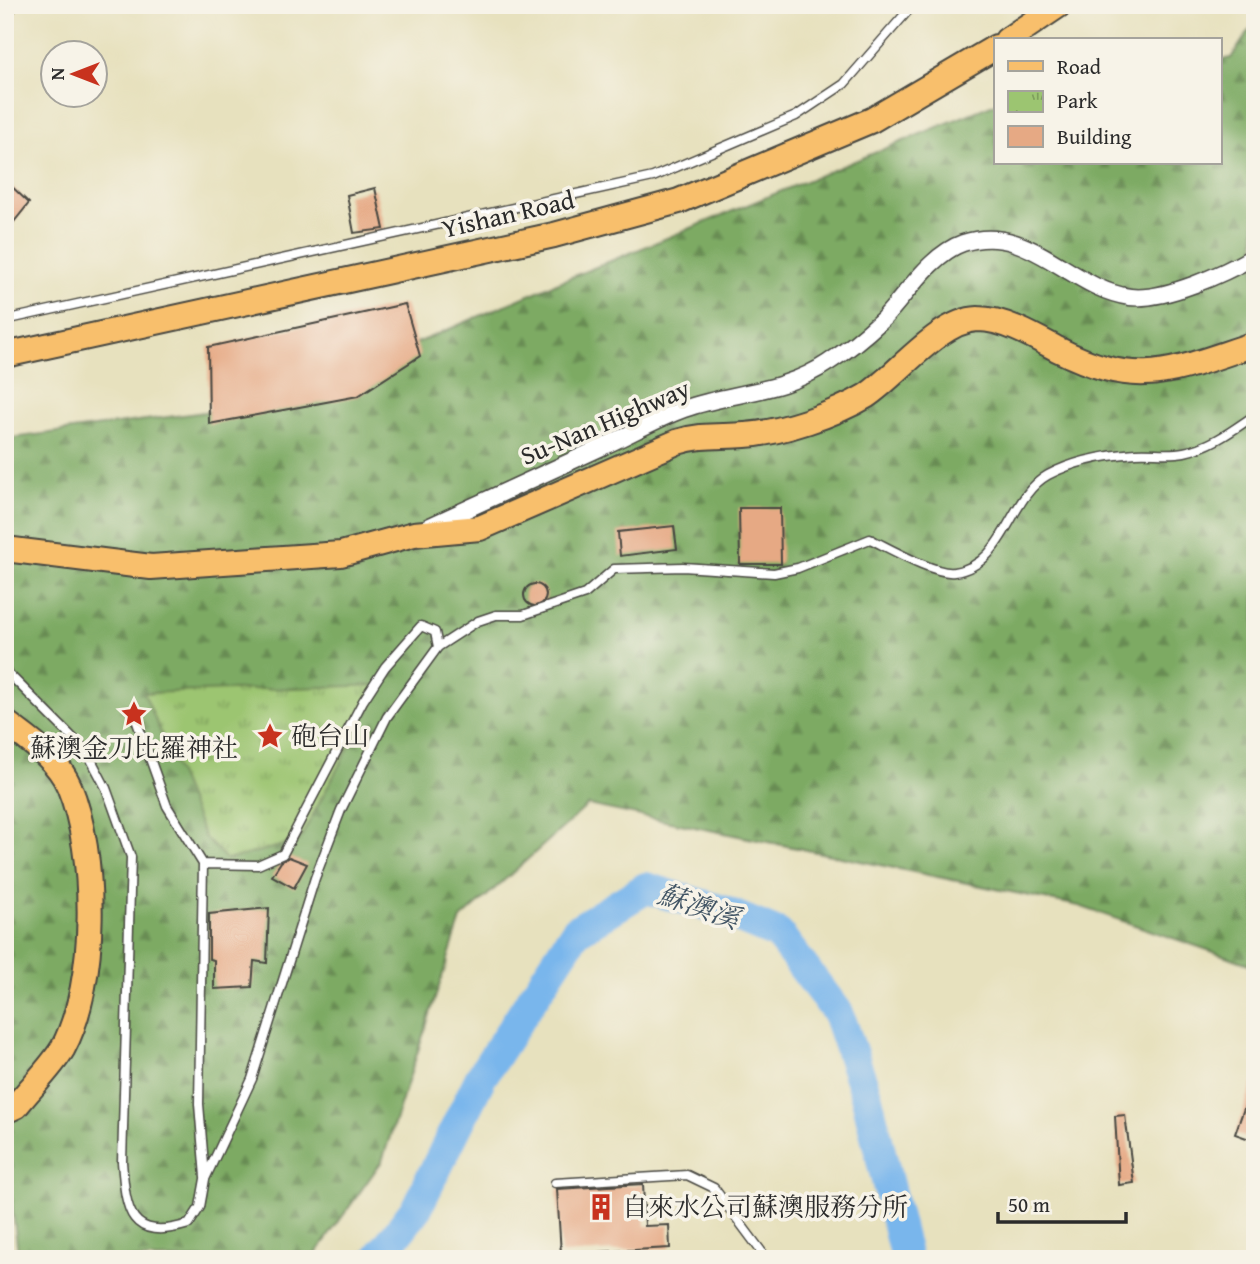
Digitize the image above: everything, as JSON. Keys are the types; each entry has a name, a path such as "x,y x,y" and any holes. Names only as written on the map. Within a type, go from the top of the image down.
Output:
{"main road":[{"path":"1010,38 1059,5"},
{"name":"Yishan Road","path":"5,355 554,235 679,201 872,120 994,48"},
{"path":"5,549 151,567 341,554 414,534 481,528 696,436 769,432 809,420 865,396 950,327 980,319 1016,330 1095,367 1125,374 1155,375 1255,344"},
{"path":"5,722 49,756 68,785 87,863 88,949 77,1010 62,1049 11,1109"}],"street":[{"path":"5,10 9,5"},
{"name":"Su-Nan Highway","path":"414,534 685,409 772,390 828,363 881,320 935,262 960,244 983,238 1010,240 1040,253 1093,285 1131,297 1159,294 1224,273 1255,256"}],"lane":[{"path":"5,320 653,177 796,116 844,85 912,5"},
{"path":"205,1179 252,1079 315,878 341,810 387,717 439,647 478,621 496,614 523,614 585,594 614,569 683,567 774,573 798,568 870,540 952,573 967,568 994,549 1021,501 1046,476 1082,461 1134,453 1184,452 1217,441 1255,415"},
{"path":"204,864 258,866 283,854 350,722 385,667 421,626 435,632 439,647"},
{"path":"5,670 87,752 106,788 131,857 122,1162 126,1206 136,1220 150,1229 169,1230 189,1224 200,1207 205,1179 199,1104 204,864 167,806 134,714"},
{"path":"555,1183 687,1175 714,1188 767,1259"}],"green space":[{"path":"1255,22 1255,966 1079,906 588,805 461,919 382,1161 312,1259 19,1259 5,1153 5,439 279,402 552,285 994,104 994,164 1222,164 1222,60 1231,58"},
{"path":"382,685 299,841 227,860 205,838 144,693"}],"building":[{"path":"5,180 29,203 5,233"},
{"path":"375,188 384,229 354,233 347,195"},
{"path":"405,304 420,356 358,396 209,424 208,347"},
{"path":"739,508 780,508 781,564 740,564"},
{"path":"674,526 677,549 620,556 618,532"},
{"path":"535,584 543,587 546,595 543,603 535,606 527,603 524,595 527,587"},
{"path":"289,857 307,864 294,888 272,876 281,862"},
{"path":"269,908 267,963 254,961 252,987 214,989 214,960 209,959 209,914"},
{"path":"1255,1083 1255,1141 1235,1134"},
{"path":"1125,1115 1134,1183 1119,1185 1115,1116"},
{"name":"自來水公司蘇澳服務分所","path":"643,1184 645,1226 669,1225 670,1248 561,1254 557,1189"}],"waterway":[{"name":"蘇澳溪","path":"378,1259 416,1209 481,1077 576,931 646,888 720,910 778,934 838,1013 867,1098 906,1259"}],"place":[{"name":"蘇澳金刀比羅神社","path":"134,714"},
{"name":"砲台山","path":"270,736"},
{"name":"自來水公司蘇澳服務分所","path":"601,1207"}]}
